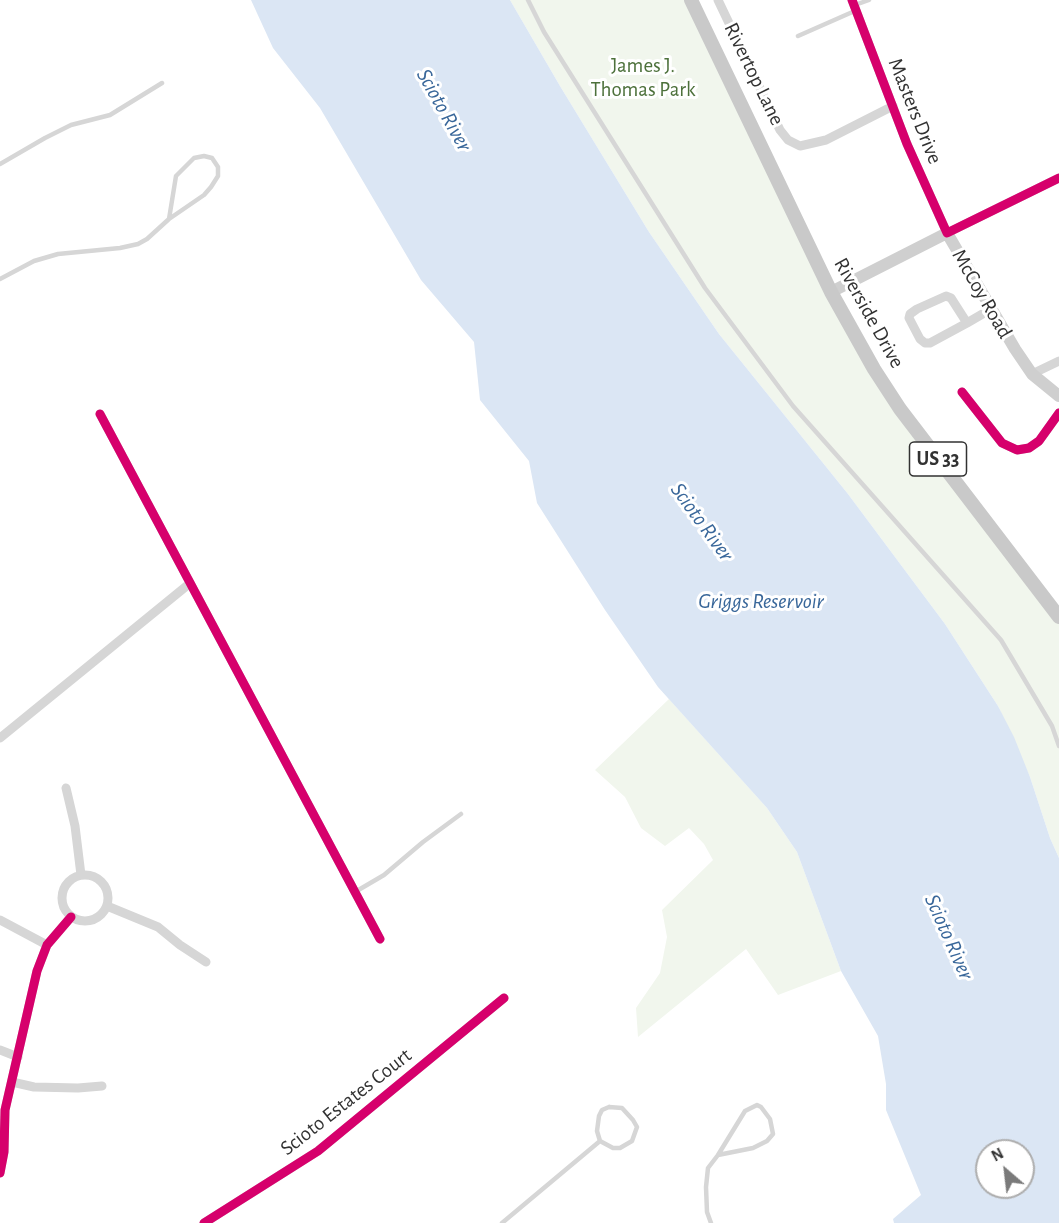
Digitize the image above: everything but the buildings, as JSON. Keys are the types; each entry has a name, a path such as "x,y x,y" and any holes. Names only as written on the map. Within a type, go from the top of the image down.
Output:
{"main road":[{"name":"Riverside Drive","path":"691,0 831,292 874,369 900,409 1054,606 1059,617"},
{"name":"McCoy Road","path":"831,292 947,233 1032,374 1059,396"}],"street":[{"name":"Rivertop Lane","path":"718,0 780,130 788,140 800,146 826,140 893,106"},
{"name":"Masters Drive","path":"854,5 907,144 947,233"},
{"path":"947,233 1059,178"},
{"path":"967,323 957,305 946,296 917,309 910,314 909,318 920,339 925,343 930,343 967,323 991,309"},
{"path":"1032,374 1059,361"},
{"path":"962,392 1002,442 1017,450 1029,448 1038,441 1059,413"},
{"path":"100,414 380,939"},
{"path":"0,738 189,584"},
{"path":"66,788 75,826 81,875"},
{"path":"88,874 101,880 108,892 107,906 103,912 91,920 77,920 63,906 62,892 69,880 88,874"},
{"path":"107,906 158,927 206,962"},
{"path":"0,1173 4,1152 5,1110 37,971 47,945 71,916"},
{"path":"0,920 47,945"},
{"name":"Scioto Estates Court","path":"204,1223 318,1151 504,998"},
{"path":"0,1050 18,1057"},
{"path":"12,1082 34,1087 102,1086"}],"lane":[{"path":"528,0 544,32 705,288 794,406 1001,640 1052,726 1059,746"},
{"path":"798,36 854,5 869,0"},
{"path":"0,164 71,125 110,115 162,83"},
{"path":"0,279 34,261 58,254 120,248 138,243 193,204 211,187 218,176 218,167 212,158 204,156 195,158 176,176 169,219"},
{"path":"355,892 384,875 461,814"},
{"path":"711,1223 706,1212 708,1168 745,1111 757,1105 761,1107 770,1119 773,1134 767,1141 753,1148 718,1155"},
{"path":"609,1107 622,1108 637,1127 632,1141 620,1148 613,1148 600,1141 597,1123 602,1110 609,1107"},
{"path":"502,1223 600,1141"}],"green space":[{"name":"James J. Thomas Park","path":"510,0 687,0 852,333 1059,617 1059,858 1030,777 998,706 945,624 848,494 719,334 649,232"},
{"path":"669,699 767,808 797,852 841,971 778,995 746,949 638,1037 636,1008 660,973 667,937 662,910 713,860 704,844 689,828 665,846 641,828 625,797 595,770"}],"water":[{"name":"Griggs Reservoir","path":"251,0 510,0 649,232 719,334 848,494 945,624 998,706 1014,737 1059,858 1059,1223 894,1223 893,1219 921,1195 886,1110 886,1084 878,1036 841,971 797,852 767,808 658,687 605,610 537,503 529,461 480,400 474,342 421,280 320,108 273,48"}],"cycle path":[{"path":"852,0 907,144 947,233 1059,178"},
{"path":"962,392 1002,443 1017,450 1029,448 1039,441 1059,413"},
{"path":"100,414 380,939"},
{"path":"0,1173 4,1152 5,1110 37,971 47,945 71,917"},
{"path":"204,1223 318,1151 504,998"}],"water label":[{"name":"Scioto River","path":"444,110"},
{"name":"Scioto River","path":"702,522"},
{"name":"Scioto River","path":"949,937"}]}
